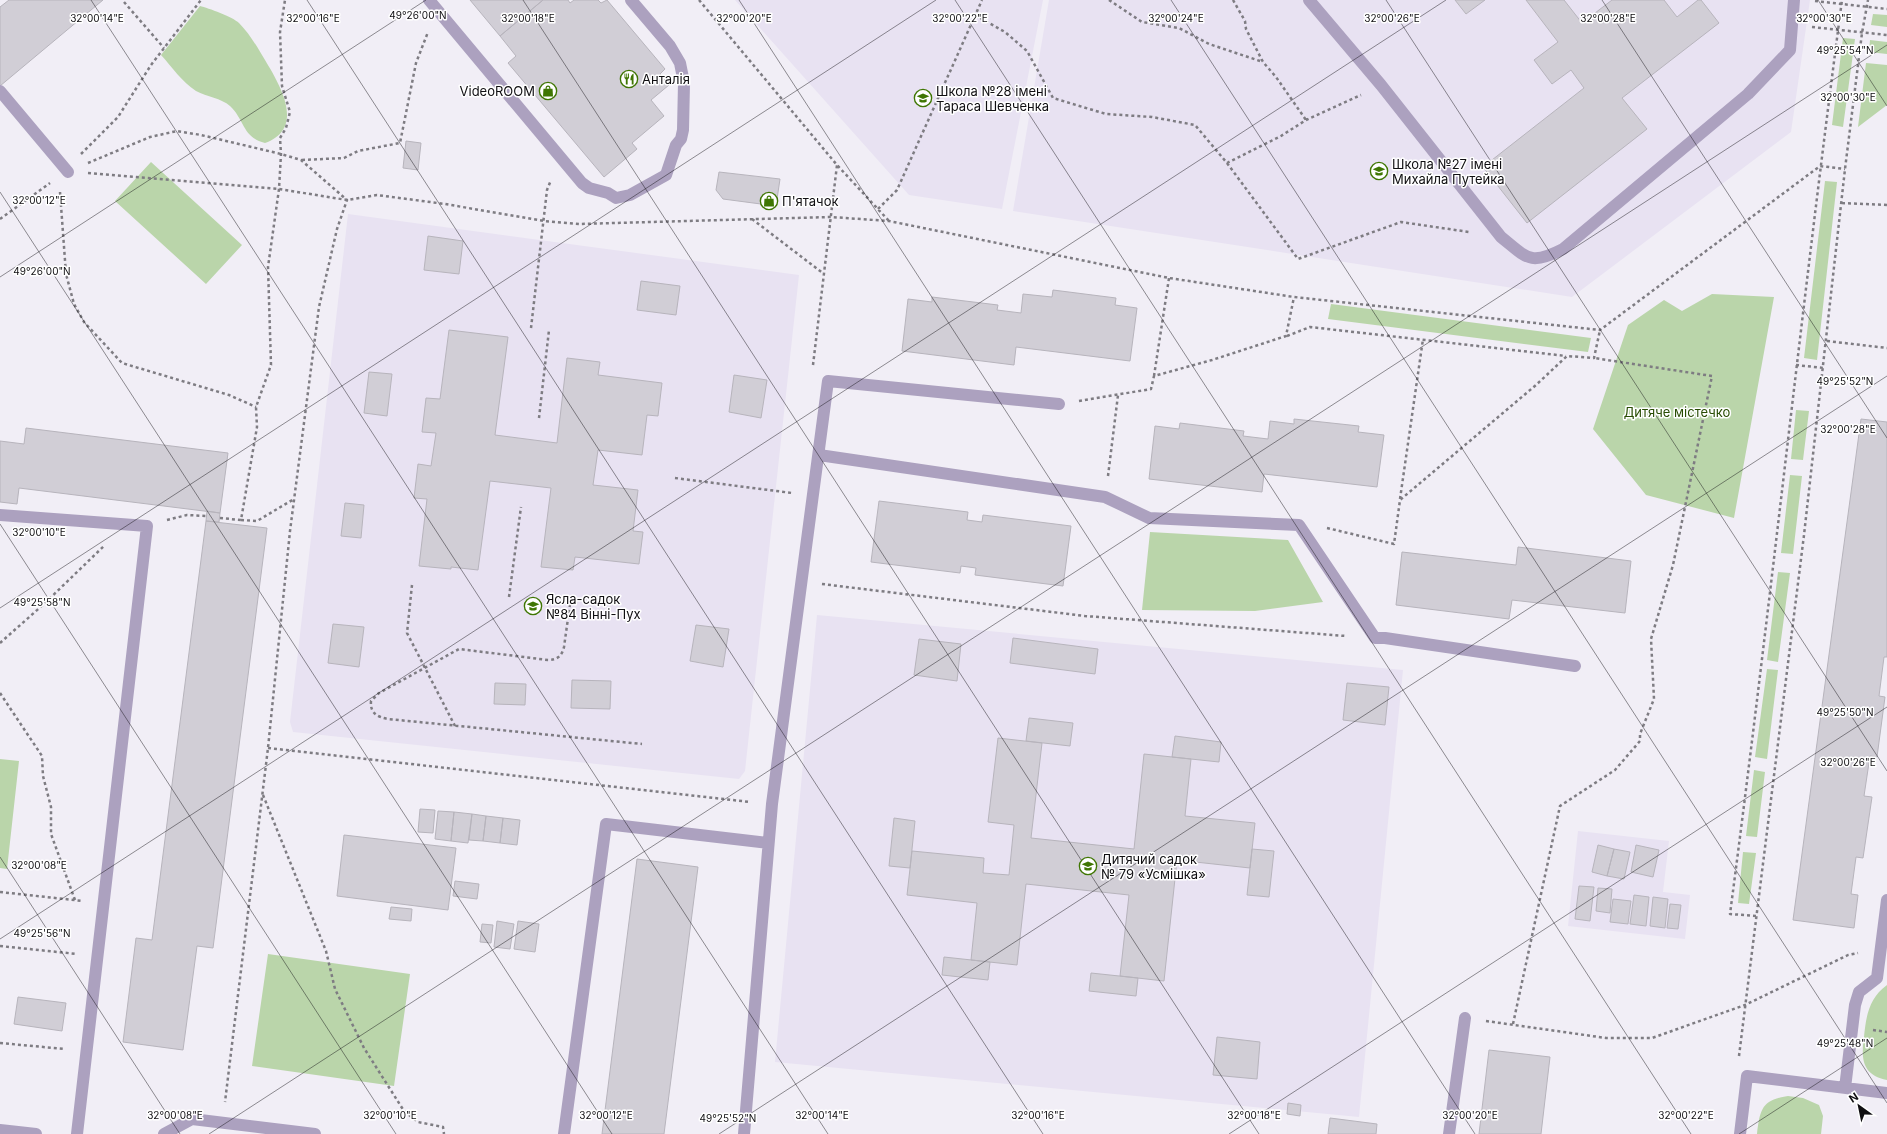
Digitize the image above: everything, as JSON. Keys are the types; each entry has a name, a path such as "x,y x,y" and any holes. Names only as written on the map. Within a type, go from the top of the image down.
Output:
{"lane":[{"path":"429,0 567,165 589,188 608,193 616,198 630,195 666,175 676,145 681,139 684,83 680,63 670,46 631,0"},
{"path":"1309,0 1501,237 1525,257 1545,258 1563,249 1748,94 1790,50 1794,0"},
{"path":"0,91 63,175"},
{"path":"744,1134 768,843 828,381 1059,404"},
{"path":"819,455 1105,497 1149,518 1299,525 1374,638 1385,638 1575,666"},
{"path":"0,515 147,526 77,1134"},
{"path":"564,1134 606,824 768,843"},
{"path":"1845,1088 1855,1005 1860,992 1882,976 1881,951 1887,900"},
{"path":"1449,1134 1465,1018"},
{"path":"1740,1134 1747,1076 1887,1093"},
{"path":"164,1134 192,1119 315,1134"},
{"path":"0,1130 36,1134"}],"path":[{"path":"202,0 164,48 118,117 85,148 63,175 66,274 74,304 84,322 122,363 228,395 256,407"},
{"path":"241,520 257,427 256,407 271,365 268,267 279,189 281,154 280,138 286,128 290,112 282,86 280,32 285,0"},
{"path":"699,0 837,165 889,221"},
{"path":"878,209 897,190 982,0"},
{"path":"1110,0 1142,22 1179,28 1209,44 1263,62"},
{"path":"1233,0 1245,21 1246,29 1263,62 1276,77 1306,120"},
{"path":"1738,1063 1824,368 1845,169 1862,33 1868,0"},
{"path":"1814,1 1841,2 1887,9"},
{"path":"124,2 164,48"},
{"path":"1756,916 1730,914 1761,674 1796,365 1841,2"},
{"path":"0,219 63,175 150,137 177,132 201,135 301,160 344,158 358,151 400,143 417,58 423,42 439,13"},
{"path":"975,15 1005,32 1026,51 1053,98 1106,114 1152,117 1195,125 1227,163 1298,259 1401,222 1501,237"},
{"path":"1792,26 1887,35"},
{"path":"1227,163 1281,136 1306,120 1380,86"},
{"path":"301,160 347,200"},
{"path":"530,328 549,182 567,165"},
{"path":"812,368 837,165"},
{"path":"1594,358 1600,330 1820,166 1845,169"},
{"path":"63,175 279,189 347,200 377,195 445,204 544,221 590,224 831,216 889,221 1169,278 1294,297 1600,330"},
{"path":"222,1123 263,795 294,499 319,307 337,229 347,200"},
{"path":"1842,202 1887,205"},
{"path":"752,218 824,274"},
{"path":"1059,404 1152,389 1169,278"},
{"path":"1286,336 1294,297"},
{"path":"1154,376 1212,360 1310,327 1594,358 1712,376 1673,565 1651,639 1654,699 1640,734 1640,742 1615,770 1560,806 1513,1024"},
{"path":"539,418 549,330"},
{"path":"1299,525 1330,528 1394,544 1423,339"},
{"path":"1827,341 1887,348"},
{"path":"1400,500 1536,386 1567,356"},
{"path":"1796,365 1824,368"},
{"path":"1105,497 1118,395"},
{"path":"675,478 797,493"},
{"path":"220,518 257,521 294,499"},
{"path":"509,597 521,507"},
{"path":"147,526 186,515 206,516"},
{"path":"0,643 46,603 108,542"},
{"path":"801,582 1086,616 1374,638"},
{"path":"412,585 407,633 455,726"},
{"path":"570,604 563,653 553,660 459,649 379,693 372,701 372,710 381,718 642,744"},
{"path":"0,693 42,756 43,776 51,807 51,834 76,900"},
{"path":"268,748 758,803"},
{"path":"263,795 326,951 335,989 364,1048 404,1111 418,1122 443,1127 444,1134"},
{"path":"0,892 104,902"},
{"path":"0,946 98,956"},
{"path":"1465,1018 1606,1038 1652,1038 1745,1005 1848,955 1868,951 1881,951"},
{"path":"0,1043 87,1051"}],"shaded area":[{"name":"Школа №28 імені Тараса Шевченка","path":"735,0 1043,0 1002,209 909,195"},
{"name":"Школа №27 імені Михайла Путейка","path":"1049,0 1810,0 1791,132 1572,297 1013,211"},
{"name":"Ясла-садок №84 Вінні-Пух","path":"348,214 799,275 745,771 739,779 293,732 290,722"},
{"name":"Дитячий садок № 79 «Усмішка»","path":"817,615 1403,670 1359,1117 775,1062"},
{"path":"1578,831 1669,841 1663,892 1690,895 1685,939 1568,926"}],"green space":[{"path":"200,6 226,16 239,23 256,46 277,81 286,105 287,117 284,127 277,136 265,143 252,137 230,106 222,101 196,91 182,79 161,55"},
{"path":"1873,14 1887,15 1887,27 1871,25"},
{"path":"1843,38 1855,39 1843,127 1832,125"},
{"path":"1870,40 1887,42 1887,54 1869,52"},
{"path":"1866,63 1887,65 1887,105 1858,127"},
{"path":"151,162 242,245 206,284 115,201"},
{"path":"1825,181 1837,182 1817,360 1804,358"},
{"name":"Дитяче містечко","path":"1712,294 1774,297 1734,518 1646,495 1593,429 1628,325 1664,300 1682,311"},
{"path":"1331,304 1591,338 1588,352 1328,319"},
{"path":"1796,410 1809,411 1803,460 1791,459"},
{"path":"1790,475 1802,476 1793,554 1781,553"},
{"path":"1150,532 1288,540 1323,602 1255,611 1142,610"},
{"path":"1778,572 1790,573 1778,662 1767,660"},
{"path":"1767,669 1778,670 1767,759 1755,757"},
{"path":"0,759 19,761 7,869 0,868"},
{"path":"1754,770 1765,772 1757,837 1746,836"},
{"path":"1743,852 1756,853 1749,904 1738,903"},
{"path":"268,954 410,974 394,1086 252,1066"},
{"path":"1887,985 1887,1080 1879,1078 1868,1070 1863,1059 1863,1045 1867,1015 1872,1002"},
{"path":"1788,1096 1803,1098 1819,1105 1823,1116 1821,1134 1757,1134 1759,1118 1764,1107 1773,1100"}],"building":[{"path":"9,0 103,0 0,86 0,7"},
{"path":"470,0 543,0 500,36"},
{"path":"543,0 568,0 570,3 574,0 598,0 601,3 607,0 665,69 660,74 669,85 651,100 664,116 632,143 637,149 604,177 508,63 516,56 500,36"},
{"path":"1455,0 1485,0 1466,14"},
{"path":"1526,0 1564,0 1582,23 1612,0 1664,0 1677,17 1698,0 1701,0 1719,23 1622,98 1647,129 1527,223 1483,167 1584,88 1571,70 1552,84 1534,60 1558,42"},
{"path":"406,141 421,143 418,170 403,168"},
{"path":"719,172 780,179 776,206 723,199 716,190"},
{"path":"428,236 463,241 459,274 424,270"},
{"path":"641,281 680,286 676,315 637,310"},
{"path":"1053,290 1116,298 1115,305 1137,308 1130,361 1016,347 1014,365 902,351 908,299 932,302 932,297 998,305 997,310 1021,313 1023,294 1052,297"},
{"path":"449,330 508,337 495,435 557,443 567,358 600,362 598,375 662,383 658,416 647,415 642,455 598,450 593,485 638,490 633,531 643,532 639,564 575,557 573,570 541,567 551,488 490,481 478,570 419,566 427,499 414,498 418,464 431,466 436,433 422,432 426,398 440,399"},
{"path":"369,372 392,374 387,416 364,413"},
{"path":"734,375 767,380 761,418 729,412"},
{"path":"1294,419 1359,426 1358,432 1384,435 1377,487 1264,474 1262,492 1149,479 1155,426 1179,429 1180,423 1244,431 1243,436 1268,439 1270,421 1294,424"},
{"path":"1861,419 1887,422 1887,657 1884,657 1879,696 1885,697 1877,757 1870,756 1864,796 1872,797 1863,858 1856,857 1851,894 1858,895 1854,928 1793,920"},
{"path":"26,428 228,453 220,513 19,488 17,504 0,502 0,441 24,444"},
{"path":"879,501 968,512 967,520 982,522 983,515 1071,526 1063,586 975,575 976,568 961,566 960,573 871,562"},
{"path":"345,503 364,505 361,538 341,536"},
{"path":"207,511 220,513 219,522 206,521"},
{"path":"206,521 267,528 213,948 197,946 183,1050 123,1042 136,938 152,940"},
{"path":"1518,547 1631,561 1625,613 1512,600 1509,619 1396,605 1402,552 1516,565"},
{"path":"333,624 364,627 359,667 328,663"},
{"path":"696,625 729,629 723,667 690,661"},
{"path":"1013,638 1098,649 1095,674 1010,663"},
{"path":"919,639 961,644 957,681 914,675"},
{"path":"572,680 611,681 610,709 571,708"},
{"path":"495,683 526,684 525,705 494,704"},
{"path":"1347,683 1389,687 1385,725 1343,720"},
{"path":"1029,718 1073,723 1070,746 1026,741"},
{"path":"1175,736 1221,742 1219,762 1172,757"},
{"path":"998,738 1042,743 1031,838 1134,849 1144,754 1191,759 1185,816 1255,823 1250,868 1177,860 1164,981 1120,976 1129,895 1026,884 1017,965 971,960 977,903 907,895 912,851 984,858 983,873 1009,875 1014,825 988,822"},
{"path":"420,809 435,810 433,833 418,832"},
{"path":"438,811 454,812 451,841 435,839"},
{"path":"454,812 472,814 468,843 451,841"},
{"path":"472,814 486,816 483,841 469,840"},
{"path":"486,816 503,818 500,843 483,841"},
{"path":"503,818 520,820 517,845 500,843"},
{"path":"894,818 915,821 910,868 889,866"},
{"path":"344,835 456,848 448,910 337,896"},
{"path":"1598,845 1614,849 1607,876 1592,872"},
{"path":"1636,845 1659,850 1653,877 1631,872"},
{"path":"1252,849 1274,851 1269,897 1247,895"},
{"path":"1614,849 1630,852 1624,879 1607,876"},
{"path":"637,859 698,867 664,1134 602,1134"},
{"path":"455,881 479,884 477,899 453,896"},
{"path":"1579,886 1594,887 1590,921 1575,919"},
{"path":"1598,888 1612,889 1610,913 1596,911"},
{"path":"1634,895 1649,897 1646,926 1630,924"},
{"path":"1653,897 1668,899 1665,928 1650,926"},
{"path":"1613,899 1631,901 1628,924 1610,922"},
{"path":"1670,904 1681,905 1678,929 1667,928"},
{"path":"391,907 412,909 411,921 389,919"},
{"path":"497,921 514,924 510,949 494,947"},
{"path":"518,921 539,924 535,952 514,949"},
{"path":"482,924 493,925 491,943 480,942"},
{"path":"944,957 990,962 988,980 942,975"},
{"path":"1091,973 1138,978 1136,996 1089,991"},
{"path":"18,997 66,1003 62,1031 14,1024"},
{"path":"1217,1037 1260,1042 1257,1079 1213,1075"},
{"path":"1489,1050 1550,1057 1541,1134 1479,1134"},
{"path":"1288,1103 1301,1105 1300,1116 1287,1114"},
{"path":"1330,1118 1377,1124 1376,1134 1328,1134"}],"place":[{"name":"Анталія","path":"629,79"},
{"name":"VideoROOM","path":"548,91"},
{"name":"Школа №28 імені Тараса Шевченка","path":"923,98"},
{"name":"Школа №27 імені Михайла Путейка","path":"1379,171"},
{"name":"П'ятачок","path":"769,201"},
{"name":"Ясла-садок №84 Вінні-Пух","path":"533,606"},
{"name":"Дитячий садок № 79 «Усмішка»","path":"1088,866"}]}
